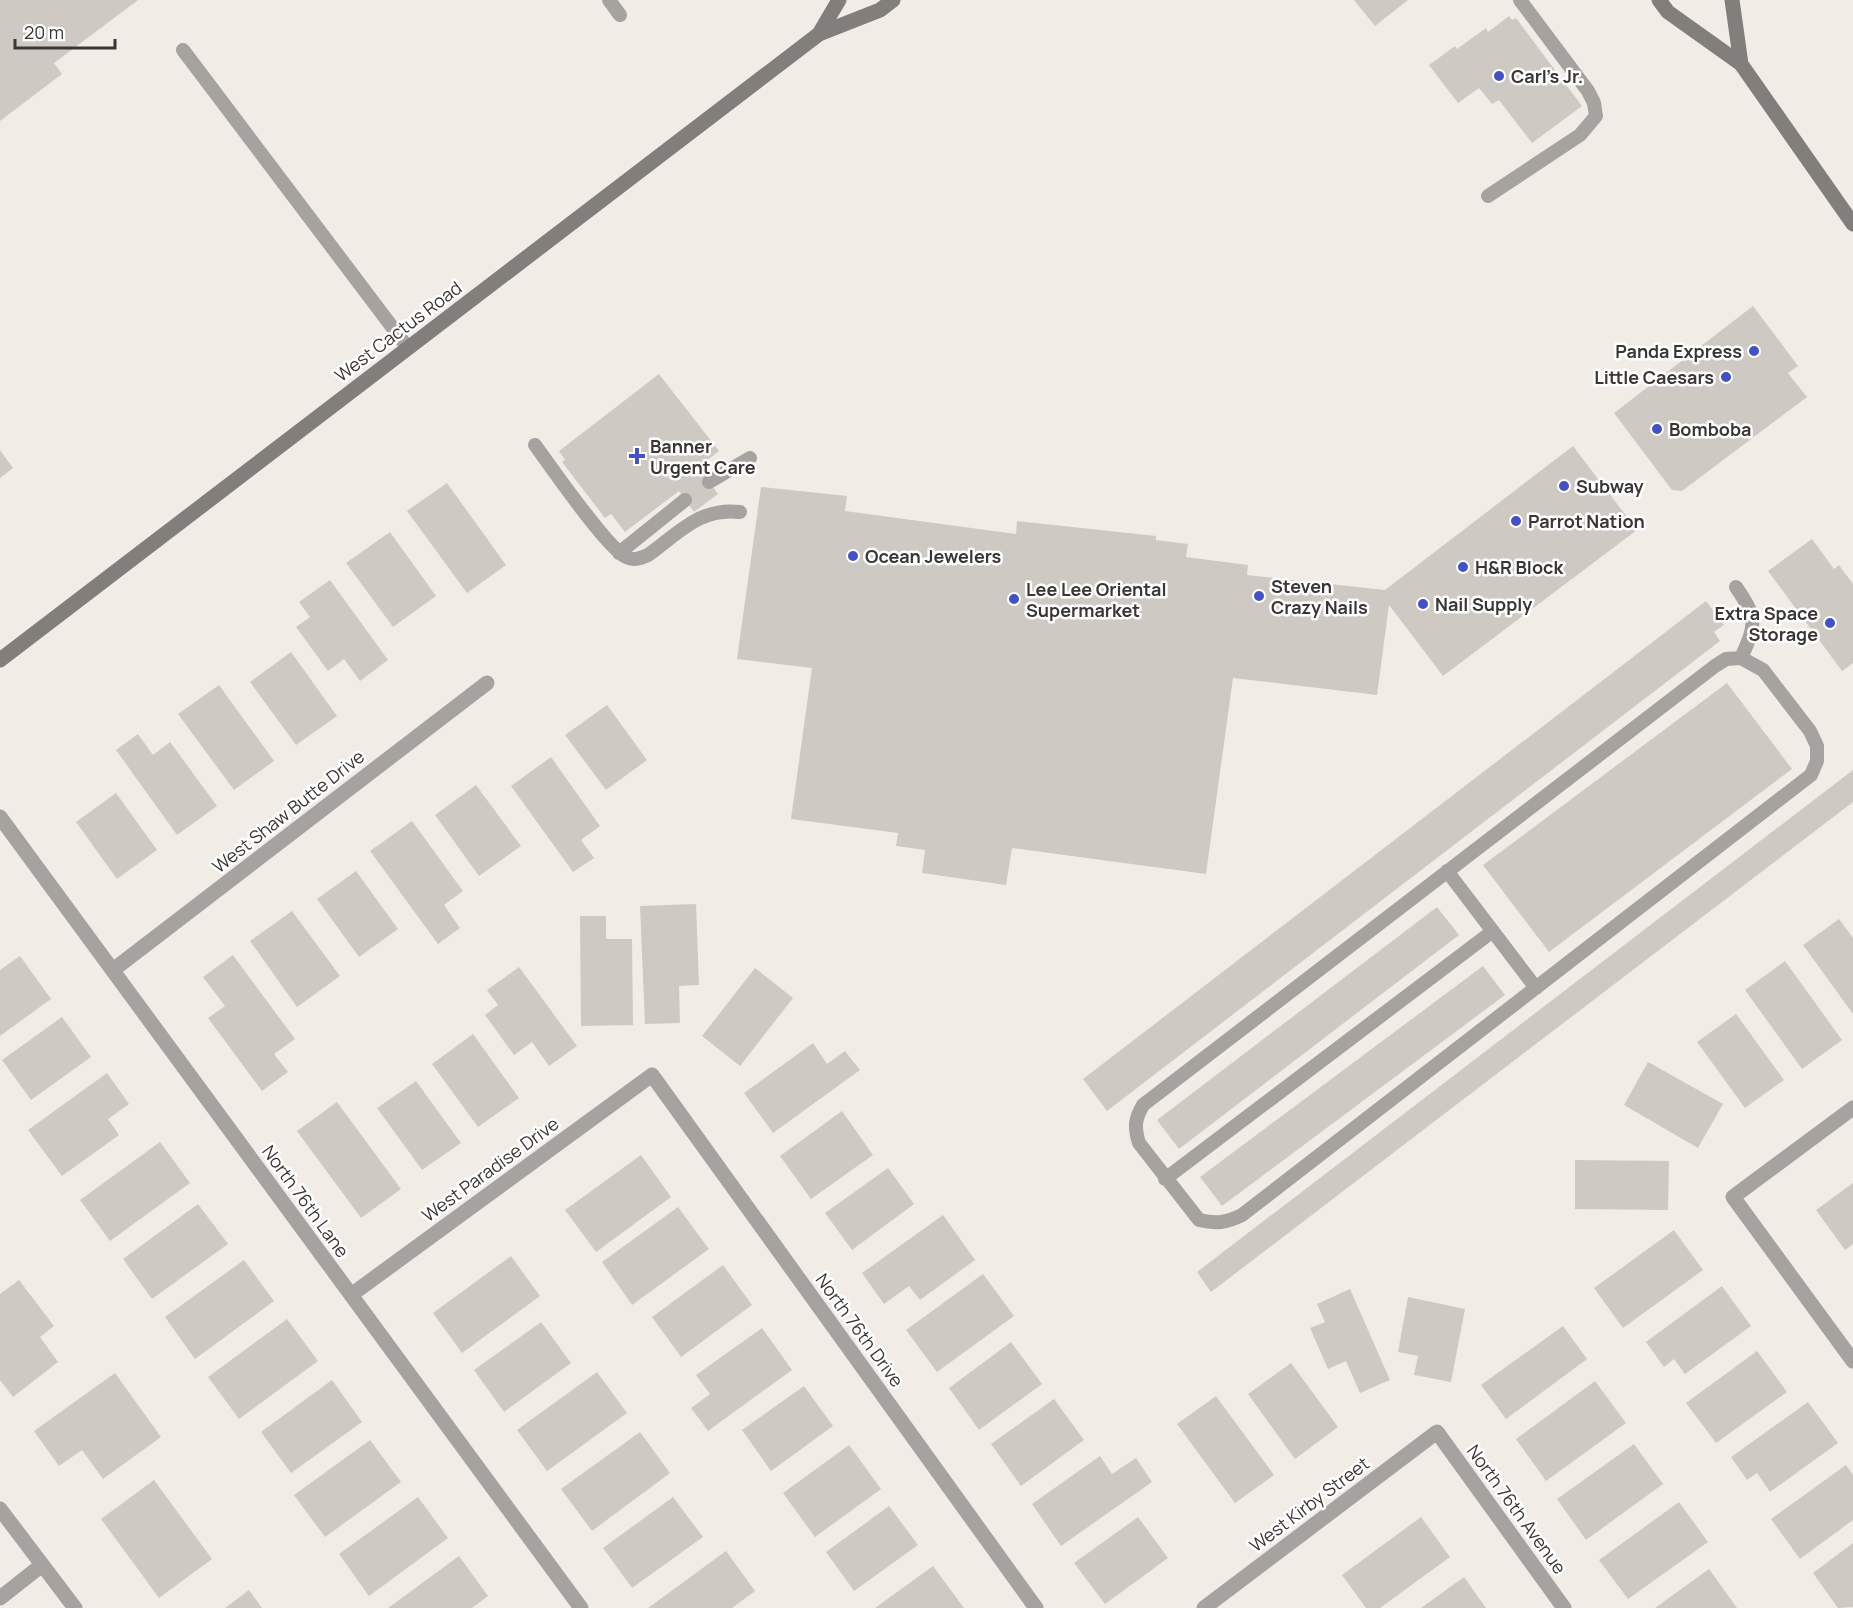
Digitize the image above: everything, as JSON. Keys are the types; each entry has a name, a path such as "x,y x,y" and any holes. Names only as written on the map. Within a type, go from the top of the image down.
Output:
{"main road":[{"name":"West Cactus Road","path":"819,34 839,0"},
{"name":"West Cactus Road","path":"0,660 819,34 880,10 893,0"},
{"path":"1659,0 1668,12 1742,64 1853,224"},
{"path":"1732,0 1742,64"}],"street":[{"name":"West Shaw Butte Drive","path":"113,970 487,683"},
{"name":"North 76th Lane","path":"0,817 581,1608"},
{"name":"West Paradise Drive","path":"351,1295 652,1075"},
{"name":"North 76th Drive","path":"652,1075 1036,1608"},
{"path":"1853,1108 1733,1197 1853,1361"},
{"name":"West Kirby Street","path":"1204,1608 1437,1432"},
{"name":"North 76th Avenue","path":"1437,1432 1564,1608"},
{"path":"0,1509 75,1608"},
{"path":"0,1598 42,1565"}],"lane":[{"path":"609,0 620,15"},
{"path":"1488,196 1580,135 1596,116 1594,103 1588,91 1520,0"},
{"path":"183,50 408,348"},
{"path":"535,445 619,552 628,559 639,559 705,514 724,510 740,512"},
{"path":"709,482 750,458"},
{"path":"619,552 685,500"},
{"path":"1736,587 1752,611 1755,623 1741,658"},
{"path":"1741,658 1763,670 1810,731 1817,746 1817,761 1810,775 1536,988 1230,1221 1215,1224 1199,1220 1139,1143 1135,1130 1136,1118 1143,1105 1447,871 1726,659 1741,658"},
{"path":"1447,871 1536,988"},
{"path":"1166,1179 1493,931"}],"building":[{"path":"0,0 138,0 54,63 62,74 0,121"},
{"path":"1354,0 1408,0 1375,26"},
{"name":"Carl's Jr.","path":"1509,16 1512,20 1516,18 1582,106 1532,143 1499,100 1492,104 1479,88 1458,103 1429,65 1455,46 1457,49 1486,28 1488,32"},
{"path":"1753,306 1798,366 1788,373 1807,397 1682,491 1672,490 1614,413"},
{"name":"Banner Urgent Care","path":"659,374 719,451 706,461 711,466 703,473 718,494 694,512 679,491 625,532 611,514 605,518 562,462 565,460 559,451"},
{"path":"1573,446 1637,530 1443,676 1389,605 1377,695 1233,678 1206,874 1012,848 1006,885 922,873 925,850 896,846 898,833 791,819 812,668 737,659 761,487 847,496 845,511 1016,534 1017,521 1156,536 1156,540 1188,544 1186,557 1248,565 1247,575 1385,590"},
{"path":"0,450 13,468 0,478"},
{"path":"447,483 506,565 467,593 407,511"},
{"path":"390,532 436,596 393,627 346,563"},
{"name":"Extra Space Storage","path":"1812,539 1834,569 1839,565 1853,584 1853,663 1842,671 1768,571"},
{"path":"330,580 388,660 360,681 344,659 328,671 296,627 310,617 299,602"},
{"path":"1706,601 1724,625 1714,632 1720,641 1107,1111 1083,1079"},
{"path":"291,652 337,716 296,745 250,682"},
{"path":"1727,683 1792,769 1549,952 1483,865"},
{"path":"219,685 274,761 234,790 178,714"},
{"path":"607,705 647,760 606,790 565,735"},
{"path":"138,734 153,755 170,742 217,806 177,835 116,750"},
{"path":"551,757 600,826 581,840 594,858 573,872 511,786"},
{"path":"1853,770 1853,802 1211,1292 1197,1272"},
{"path":"476,785 521,846 479,876 435,815"},
{"path":"116,793 157,850 117,879 76,822"},
{"path":"412,821 463,891 444,905 460,928 438,944 370,851"},
{"path":"356,871 398,929 359,957 317,899"},
{"path":"696,904 699,985 679,986 680,1023 645,1024 640,906"},
{"path":"1437,907 1459,935 1179,1149 1157,1120"},
{"path":"292,911 340,976 297,1007 250,941"},
{"path":"580,916 606,916 606,939 632,939 633,1025 581,1026"},
{"path":"1839,919 1853,938 1853,1014 1803,945"},
{"path":"233,955 295,1039 274,1054 288,1072 262,1091 208,1018 225,1006 203,977"},
{"path":"20,956 51,999 0,1036 0,970"},
{"path":"1785,961 1842,1040 1802,1069 1745,990"},
{"path":"1483,966 1505,995 1222,1206 1200,1177"},
{"path":"519,967 577,1046 549,1066 532,1042 514,1055 485,1015 498,1005 487,990"},
{"path":"755,968 793,998 740,1066 702,1036"},
{"path":"1736,1014 1784,1080 1745,1108 1697,1042"},
{"path":"62,1017 91,1057 31,1100 2,1060"},
{"path":"473,1034 519,1098 478,1127 432,1064"},
{"path":"813,1043 827,1064 845,1051 860,1070 773,1133 744,1093"},
{"path":"1648,1062 1723,1104 1698,1148 1624,1105"},
{"path":"107,1073 129,1104 108,1119 119,1135 62,1176 28,1130"},
{"path":"416,1081 461,1143 422,1170 377,1108"},
{"path":"337,1102 401,1189 361,1218 297,1131"},
{"path":"842,1111 873,1155 811,1199 780,1156"},
{"path":"160,1142 190,1183 110,1241 80,1200"},
{"path":"641,1155 671,1197 596,1252 565,1210"},
{"path":"1575,1160 1669,1161 1668,1210 1575,1209"},
{"path":"888,1168 914,1204 852,1250 825,1213"},
{"path":"1853,1183 1853,1244 1845,1250 1816,1210"},
{"path":"198,1204 228,1244 152,1299 123,1259"},
{"path":"678,1207 709,1249 632,1305 602,1262"},
{"path":"943,1215 975,1260 920,1300 909,1286 884,1304 862,1273"},
{"path":"1674,1230 1703,1270 1623,1328 1594,1288"},
{"path":"511,1256 540,1296 462,1353 433,1313"},
{"path":"244,1260 274,1301 195,1359 165,1317"},
{"path":"723,1265 752,1305 681,1357 652,1317"},
{"path":"983,1274 1014,1316 937,1372 906,1330"},
{"path":"19,1280 54,1326 40,1337 58,1362 13,1397 0,1380 0,1294"},
{"path":"1722,1286 1751,1326 1685,1374 1674,1359 1664,1367 1646,1342"},
{"path":"1350,1289 1390,1380 1360,1393 1346,1361 1328,1369 1310,1328 1325,1322 1317,1304"},
{"path":"1408,1297 1465,1309 1451,1382 1414,1375 1418,1356 1398,1352"},
{"path":"287,1319 318,1361 239,1419 208,1377"},
{"path":"541,1322 571,1363 504,1412 474,1370"},
{"path":"1563,1326 1587,1359 1506,1419 1481,1385"},
{"path":"762,1328 792,1370 708,1431 691,1408 710,1394 696,1375"},
{"path":"1011,1342 1042,1384 979,1430 949,1388"},
{"path":"1757,1351 1787,1392 1716,1443 1686,1403"},
{"path":"1291,1363 1338,1427 1295,1459 1248,1394"},
{"path":"597,1372 627,1413 547,1471 517,1430"},
{"path":"115,1373 161,1437 103,1479 82,1450 59,1466 34,1431"},
{"path":"332,1380 362,1422 291,1473 261,1432"},
{"path":"1595,1381 1626,1423 1546,1481 1516,1439"},
{"path":"804,1386 833,1426 771,1471 742,1430"},
{"path":"1216,1396 1274,1475 1235,1503 1177,1424"},
{"path":"1054,1399 1084,1440 1021,1486 991,1444"},
{"path":"1808,1402 1838,1443 1770,1492 1757,1473 1747,1480 1731,1457"},
{"path":"640,1432 670,1473 592,1531 561,1489"},
{"path":"370,1440 401,1482 325,1537 294,1495"},
{"path":"1634,1444 1663,1484 1586,1540 1557,1499"},
{"path":"849,1445 881,1489 815,1537 783,1493"},
{"path":"1100,1456 1112,1474 1136,1458 1152,1482 1061,1546 1032,1504"},
{"path":"1846,1465 1853,1475 1853,1520 1800,1559 1771,1519"},
{"path":"154,1480 212,1559 159,1598 101,1519"},
{"path":"418,1497 448,1538 369,1596 339,1554"},
{"path":"673,1497 703,1537 632,1588 603,1548"},
{"path":"1679,1502 1708,1542 1628,1599 1599,1560"},
{"path":"889,1506 918,1545 854,1591 826,1552"},
{"path":"1138,1517 1168,1558 1105,1604 1074,1563"},
{"path":"1421,1517 1450,1557 1380,1608 1366,1608 1342,1575"},
{"path":"1853,1543 1853,1607 1838,1608 1813,1573"},
{"path":"726,1551 755,1591 732,1608 648,1608"},
{"path":"459,1556 488,1596 472,1608 388,1608"},
{"path":"933,1566 964,1608 875,1608"},
{"path":"1709,1569 1737,1608 1655,1608"},
{"path":"1464,1577 1486,1608 1421,1608"},
{"path":"249,1590 262,1608 225,1608"}],"place":[{"name":"Carl's Jr.","path":"1499,76"},
{"name":"Panda Express","path":"1754,351"},
{"name":"Little Caesars","path":"1726,377"},
{"name":"Bomboba","path":"1657,429"},
{"name":"Banner Urgent Care","path":"637,456"},
{"name":"Subway","path":"1564,486"},
{"name":"Parrot Nation","path":"1516,521"},
{"name":"Ocean Jewelers","path":"853,556"},
{"name":"H&R Block","path":"1463,567"},
{"name":"Steven Crazy Nails","path":"1259,596"},
{"name":"Lee Lee Oriental Supermarket","path":"1014,599"},
{"name":"Nail Supply","path":"1423,604"},
{"name":"Extra Space Storage","path":"1830,623"}]}
